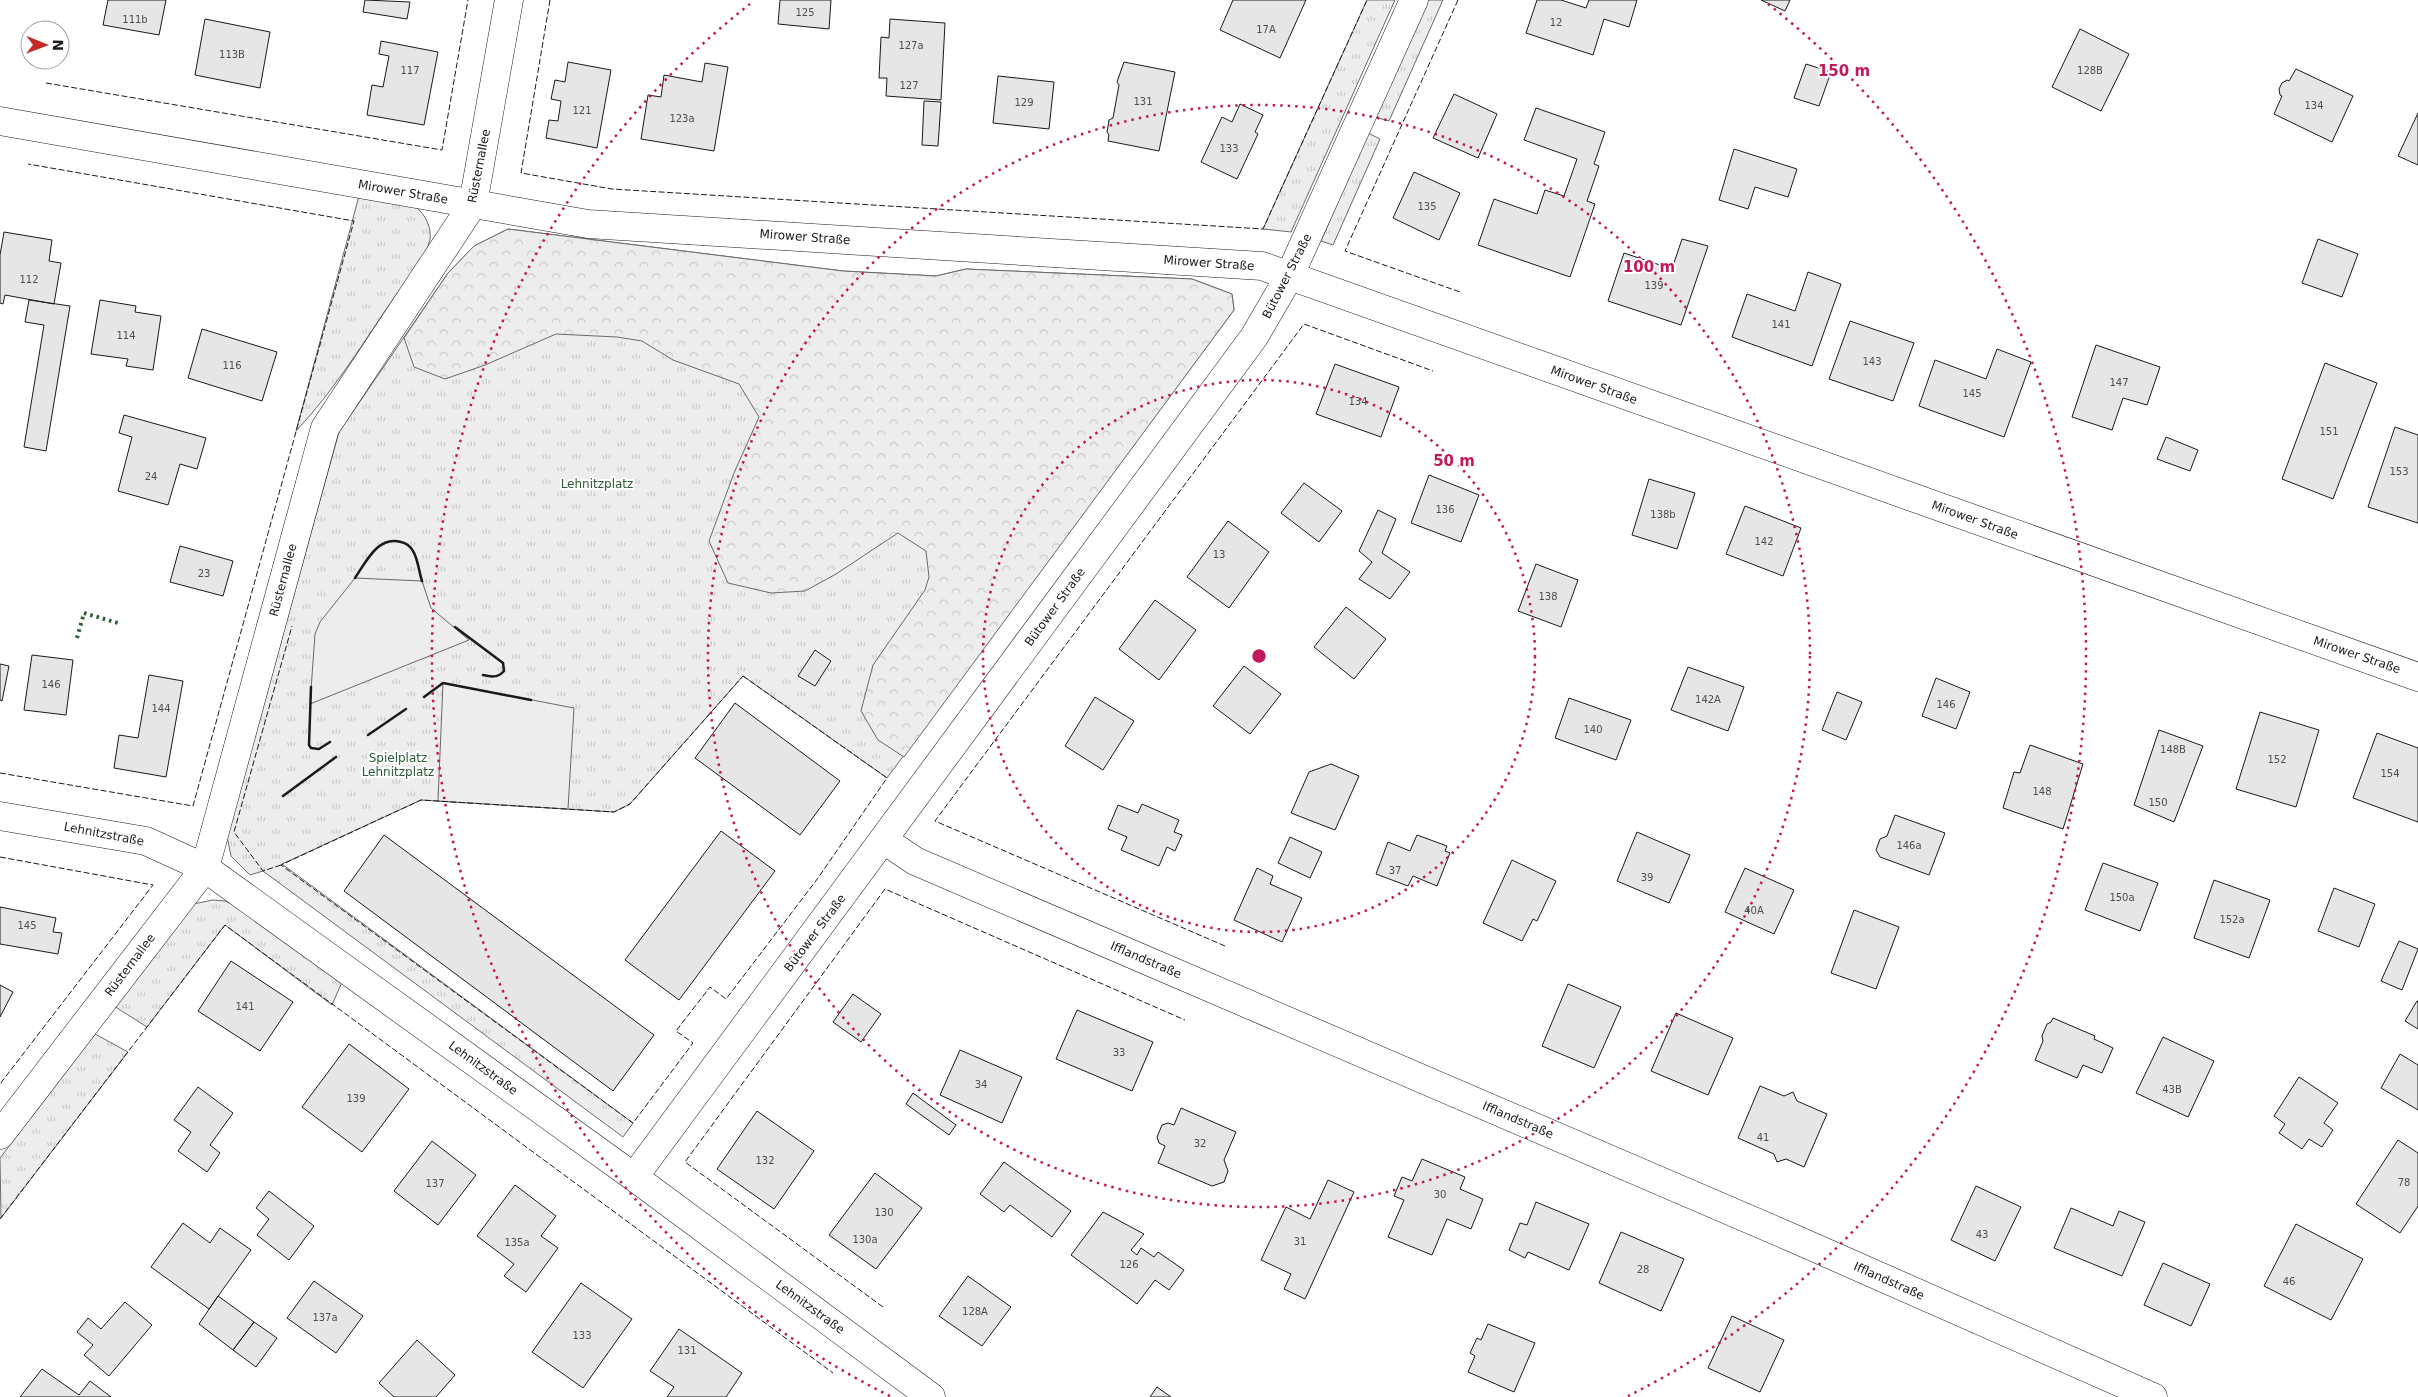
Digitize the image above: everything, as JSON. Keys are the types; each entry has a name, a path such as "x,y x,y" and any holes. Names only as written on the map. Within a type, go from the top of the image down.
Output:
{"street":[{"name":"Rüsternallee","path":"0,1134 205,868 325,428 380,342 473,204 509,0"},
{"name":"Bütower Straße","path":"634,1177 1254,337 1289,277 1414,0"},
{"name":"Mirower Straße","path":"0,121 588,224 1262,266 2418,677"},
{"name":"Lehnitzstraße","path":"0,816 146,841 205,868 634,1177 931,1397"},
{"name":"Ifflandstraße","path":"884,840 916,861 1776,1232 2153,1397"}],"green space":[{"path":"1367,0 1395,0 1291,232 1263,229"},
{"path":"1428,0 1443,0 1389,121 1375,117"},
{"path":"1368,133 1380,139 1333,245 1321,241"},
{"path":"359,196 416,207 427,222 430,240 420,261 349,365 324,399 296,431"},
{"name":"Lehnitzplatz","path":"508,229 843,271 936,276 966,269 1192,279 1232,294 1234,310 887,778 743,676 630,804 614,812 421,800 282,864 633,1123 623,1137 263,871 250,875 231,856 227,836 339,432 448,273 474,246"},
{"path":"508,229 843,271 936,276 966,269 1192,279 1232,294 1234,310 904,757 878,740 861,711 873,665 925,590 929,577 926,551 898,533 836,574 805,591 771,593 728,583 709,541 734,473 759,417 739,384 673,360 642,341 617,337 556,334 485,365 445,379 414,367 404,338 448,273 474,246"},
{"path":"355,578 422,581 431,608 469,640 310,704 315,634 320,622"},
{"path":"443,683 574,708 568,809 438,801"},
{"path":"213,900 225,901 238,907 342,982 332,1005 225,925 147,1027 114,1006 193,904"},
{"path":"95,1034 128,1052 1,1218 0,1158"}],"building":[{"path":"108,0 166,0 159,35 103,25"},
{"path":"365,0 410,2 407,19 363,12"},
{"path":"780,0 831,0 829,29 778,24"},
{"path":"1233,0 1306,0 1280,58 1220,30"},
{"path":"1537,0 1561,0 1586,8 1589,0 1637,0 1629,27 1604,19 1593,55 1526,33"},
{"path":"1761,0 1790,0 1785,11"},
{"path":"205,19 270,32 260,88 195,75"},
{"path":"890,19 945,23 941,100 886,96 887,78 879,78 881,37 889,38"},
{"path":"2080,29 2129,54 2101,111 2052,87"},
{"path":"381,41 438,52 424,125 367,115 372,85 383,87 389,56 379,54"},
{"path":"568,62 611,70 597,148 546,138 549,120 558,121 561,101 551,99 555,80 565,82"},
{"path":"1124,62 1175,72 1159,151 1108,141 1109,120 1113,118 1119,85 1117,82"},
{"path":"705,63 728,67 714,151 641,139 648,95 661,97 664,75 702,82"},
{"path":"1806,64 1831,72 1819,106 1794,98"},
{"path":"2296,69 2353,96 2332,142 2274,114 2282,96 2279,89 2282,83 2287,80 2289,81"},
{"path":"998,76 1054,82 1049,129 993,123"},
{"path":"1454,94 1497,114 1478,158 1433,138"},
{"path":"924,101 941,102 938,146 922,145"},
{"path":"1240,104 1263,115 1255,132 1258,134 1237,179 1201,162 1222,117 1232,122"},
{"path":"1536,108 1605,132 1594,164 1599,166 1587,201 1595,204 1570,277 1478,245 1494,199 1537,214 1545,190 1564,196 1577,159 1524,140"},
{"path":"2418,113 2418,165 2398,156"},
{"path":"1734,149 1797,169 1788,197 1755,187 1748,209 1719,200"},
{"path":"1414,172 1460,193 1439,240 1393,218"},
{"path":"4,232 52,240 49,261 61,263 54,304 5,295 3,304 0,303 0,255"},
{"path":"1682,239 1708,246 1681,325 1608,301 1624,253 1672,269"},
{"path":"2318,239 2358,254 2342,297 2302,283"},
{"path":"1808,272 1841,284 1812,366 1732,337 1747,294 1795,311"},
{"path":"29,300 70,306 46,451 24,447 44,325 25,322"},
{"path":"100,300 136,306 135,312 161,316 153,370 126,366 128,359 91,354"},
{"path":"1850,321 1914,343 1893,401 1829,379"},
{"path":"202,329 277,352 262,401 188,378"},
{"path":"2096,345 2160,367 2147,405 2123,398 2112,430 2072,417"},
{"path":"1997,349 2031,362 2004,437 1919,406 1935,360 1986,379"},
{"path":"2325,363 2377,383 2333,499 2282,479"},
{"path":"1335,364 1399,387 1381,437 1316,414"},
{"path":"124,415 206,438 197,469 180,464 168,505 118,491 132,437 119,433"},
{"path":"2395,427 2418,435 2418,523 2368,507"},
{"path":"2166,437 2198,450 2190,471 2157,459"},
{"path":"1429,475 1479,495 1461,542 1411,523"},
{"path":"1649,479 1695,493 1677,549 1632,535"},
{"path":"1304,483 1342,511 1319,542 1281,513"},
{"path":"1745,506 1801,528 1783,576 1726,554"},
{"path":"1378,510 1396,519 1382,553 1410,572 1390,599 1359,579 1372,562 1359,551"},
{"path":"1228,521 1269,552 1229,608 1187,577"},
{"path":"180,546 233,561 223,596 170,582"},
{"path":"1536,564 1578,580 1561,627 1518,611"},
{"path":"1155,600 1196,630 1159,680 1119,649"},
{"path":"1346,607 1386,639 1354,679 1314,647"},
{"path":"815,650 831,661 815,686 798,676"},
{"path":"32,655 73,660 66,715 24,710"},
{"path":"0,664 9,666 2,701 0,700"},
{"path":"1244,666 1281,694 1250,734 1213,706"},
{"path":"1688,667 1744,687 1728,731 1671,710"},
{"path":"149,675 183,681 166,777 114,768 119,735 138,738"},
{"path":"1936,678 1970,692 1956,729 1922,716"},
{"path":"1837,692 1862,702 1846,740 1822,730"},
{"path":"1095,697 1134,721 1103,770 1065,746"},
{"path":"1569,698 1631,720 1616,760 1555,738"},
{"path":"735,703 840,781 800,835 695,758"},
{"path":"2260,712 2319,730 2296,807 2236,789"},
{"path":"2159,730 2203,746 2174,822 2134,805"},
{"path":"2377,733 2418,748 2418,822 2353,798"},
{"path":"2030,745 2083,764 2063,829 2003,808 2014,772 2020,773"},
{"path":"1331,764 1359,776 1335,830 1291,813 1309,772"},
{"path":"1142,804 1179,820 1174,832 1182,835 1175,851 1167,847 1159,866 1121,850 1127,837 1108,829 1118,805 1138,813"},
{"path":"1895,815 1945,833 1929,875 1880,857 1876,850 1880,839 1887,836"},
{"path":"721,831 775,871 679,1000 625,960"},
{"path":"1637,832 1690,855 1669,903 1617,881"},
{"path":"384,835 654,1035 613,1091 344,891"},
{"path":"1417,835 1447,846 1445,851 1450,853 1437,886 1413,876 1408,886 1376,874 1388,842 1410,851"},
{"path":"1290,837 1322,852 1310,878 1278,863"},
{"path":"1512,860 1556,881 1537,921 1533,919 1522,941 1483,923"},
{"path":"2103,863 2158,883 2140,931 2085,910"},
{"path":"1257,868 1273,876 1270,884 1302,898 1282,942 1234,920"},
{"path":"1745,868 1794,890 1774,934 1725,912"},
{"path":"2214,880 2270,900 2249,958 2194,938"},
{"path":"2334,888 2375,904 2359,947 2318,931"},
{"path":"0,907 56,918 53,932 62,933 58,954 0,944"},
{"path":"1854,910 1899,927 1876,989 1831,973"},
{"path":"2399,941 2418,949 2402,990 2381,981"},
{"path":"231,961 293,1002 260,1051 198,1011"},
{"path":"1568,984 1621,1007 1594,1068 1542,1046"},
{"path":"0,985 13,992 0,1017"},
{"path":"853,994 881,1014 861,1042 833,1022"},
{"path":"2418,1001 2418,1029 2405,1021"},
{"path":"1077,1010 1153,1042 1132,1091 1056,1059"},
{"path":"1676,1013 1733,1038 1708,1095 1651,1071"},
{"path":"2053,1018 2095,1036 2094,1039 2113,1048 2102,1073 2083,1065 2077,1078 2035,1060 2043,1041 2042,1036 2047,1024"},
{"path":"2163,1037 2214,1061 2188,1117 2136,1093"},
{"path":"349,1044 409,1089 362,1152 302,1107"},
{"path":"960,1050 1022,1077 1002,1123 940,1095"},
{"path":"2400,1054 2418,1065 2418,1110 2381,1088"},
{"path":"2299,1077 2338,1103 2324,1123 2333,1130 2322,1147 2309,1139 2302,1149 2279,1133 2285,1124 2274,1116"},
{"path":"1760,1086 1784,1096 1793,1092 1797,1101 1827,1114 1804,1167 1786,1159 1777,1162 1774,1154 1738,1138"},
{"path":"198,1087 233,1113 210,1145 220,1153 207,1172 178,1151 191,1132 174,1120"},
{"path":"913,1093 956,1125 949,1135 906,1104"},
{"path":"1181,1108 1236,1132 1224,1160 1228,1171 1224,1182 1212,1186 1158,1163 1165,1146 1159,1143 1157,1137 1162,1125 1168,1123 1174,1125"},
{"path":"757,1111 814,1151 774,1209 717,1169"},
{"path":"2398,1140 2418,1153 2418,1206 2400,1233 2356,1204"},
{"path":"432,1141 476,1175 438,1225 394,1191"},
{"path":"1422,1159 1465,1177 1460,1189 1483,1199 1471,1229 1447,1219 1432,1255 1388,1237 1404,1200 1394,1196 1402,1177 1412,1181"},
{"path":"1004,1162 1071,1211 1052,1237 1010,1205 1004,1212 980,1194"},
{"path":"875,1173 922,1208 876,1269 829,1235"},
{"path":"1328,1180 1354,1192 1305,1299 1284,1289 1291,1274 1261,1260 1286,1207 1310,1219"},
{"path":"515,1185 556,1216 541,1236 558,1248 526,1292 504,1276 514,1264 477,1236"},
{"path":"1976,1186 2021,1207 1995,1261 1951,1240"},
{"path":"269,1191 314,1226 289,1260 257,1235 269,1219 256,1208"},
{"path":"1536,1202 1589,1224 1569,1270 1528,1252 1525,1258 1509,1250 1520,1223 1527,1225"},
{"path":"2071,1208 2113,1226 2119,1211 2145,1222 2122,1276 2054,1248"},
{"path":"1103,1212 1144,1234 1131,1250 1137,1255 1141,1248 1154,1257 1158,1252 1184,1270 1169,1290 1155,1280 1137,1304 1071,1255"},
{"path":"183,1223 210,1243 220,1228 251,1250 209,1309 151,1267"},
{"path":"2296,1224 2363,1259 2331,1320 2264,1286"},
{"path":"1621,1232 1684,1259 1661,1311 1599,1283"},
{"path":"2163,1263 2210,1284 2191,1326 2144,1305"},
{"path":"968,1276 1011,1307 982,1346 939,1316"},
{"path":"314,1281 363,1316 336,1353 287,1318"},
{"path":"581,1283 632,1319 583,1388 532,1352"},
{"path":"218,1296 254,1322 233,1350 199,1324"},
{"path":"125,1302 152,1325 109,1376 84,1355 93,1345 77,1332 88,1318 101,1329"},
{"path":"1732,1316 1784,1340 1760,1392 1708,1368"},
{"path":"254,1322 277,1338 256,1367 233,1350"},
{"path":"1488,1324 1535,1343 1514,1392 1468,1372 1475,1356 1470,1353 1477,1338 1481,1340"},
{"path":"679,1329 742,1373 726,1397 667,1397 674,1387 650,1371"},
{"path":"417,1340 455,1375 436,1397 394,1397 379,1383"},
{"path":"42,1369 79,1395 90,1381 111,1397 20,1397"},
{"path":"1157,1387 1171,1397 1150,1397"}],"hedge":[{"path":"77,638 84,613 118,623"}],"fence":[{"path":"46,83 442,150 468,0"},
{"path":"550,0 521,173 612,189 1263,229 1367,0"},
{"path":"1458,0 1345,251 1460,292"},
{"path":"0,773 193,806 354,221 28,164"},
{"path":"1225,946 935,821 1304,324 1433,371"},
{"path":"281,865 263,871 234,832 292,626"},
{"path":"743,676 887,778 818,878 726,999 710,987 676,1031 693,1043 633,1123 281,865 421,800 614,812 630,804 743,676"},
{"path":"0,857 153,885 0,1084"},
{"path":"883,1307 685,1162 885,889 1185,1020"},
{"path":"0,1219 225,925 833,1373"}],"wall":[{"path":"355,578 368,558 379,546 393,541 405,543 412,549 422,581"},
{"path":"455,627 503,663 504,671 499,675 483,675"},
{"path":"424,697 443,683 531,700"},
{"path":"311,687 309,745 311,748 319,749 330,742"},
{"path":"368,735 406,709"},
{"path":"283,796 336,757"}],"park label":[{"name":"Spielplatz Lehnitzplatz","path":"398,765"}]}
